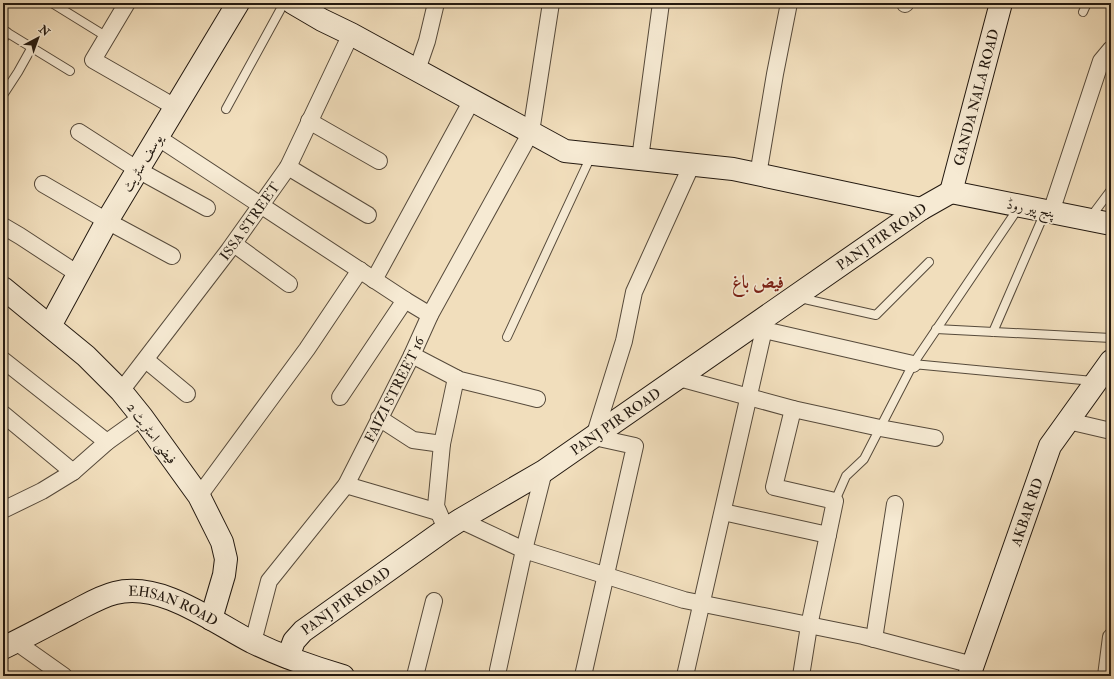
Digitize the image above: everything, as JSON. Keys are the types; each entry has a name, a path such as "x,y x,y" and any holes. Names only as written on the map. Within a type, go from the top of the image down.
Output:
{"street":[{"path":"127,3 93,60 175,107"},
{"name":"یوسف سٹریٹ","path":"50,326 107,221 238,3"},
{"path":"293,3 566,151 733,169 920,209"},
{"path":"417,70 427,41 436,3"},
{"name":"FAIZI STREET 16","path":"253,642 269,581 346,485 412,355 430,315 530,132 551,3"},
{"path":"640,159 661,3"},
{"path":"758,175 789,3"},
{"name":"GANDA NALA ROAD","path":"951,192 1001,3"},
{"name":"ISSA STREET","path":"120,391 146,360 234,244 288,167 351,34"},
{"path":"1048,212 1100,61 1111,49"},
{"path":"374,280 472,100"},
{"path":"309,121 378,161"},
{"path":"79,132 138,170 207,208"},
{"path":"157,137 374,280 430,315"},
{"path":"583,676 635,446 594,437 624,341 634,292 692,164"},
{"path":"288,167 368,215"},
{"path":"43,184 172,256"},
{"name":"پنج پیر روڈ","path":"951,192 1111,224"},
{"name":"PANJ PIR ROAD","path":"288,657 294,641 303,631 448,520 544,471 679,378 766,323 795,297 920,209 951,192"},
{"path":"3,226 78,274"},
{"path":"234,244 289,284"},
{"path":"199,496 307,349 360,270"},
{"name":"فیضی اسٹریٹ 2","path":"3,288 86,356 120,391 142,417 199,496 222,542 226,559 224,575 211,619"},
{"path":"340,397 405,300"},
{"path":"685,676 766,323 913,364"},
{"path":"412,355 460,380 537,399"},
{"path":"3,360 107,442"},
{"path":"146,360 188,394"},
{"name":"AKBAR RD","path":"971,670 1050,446 1111,361"},
{"path":"448,520 436,506 442,444 456,378"},
{"path":"679,378 793,409 880,428 935,438"},
{"path":"793,409 774,487 835,501 809,626 801,676"},
{"path":"3,414 73,472"},
{"path":"3,510 42,491 73,472 107,442 142,417"},
{"path":"379,418 413,440 442,444"},
{"path":"1068,421 1111,431"},
{"path":"498,670 524,550 544,471"},
{"path":"346,485 448,520 524,550 684,600 874,639 971,670"},
{"path":"874,639 895,504"},
{"path":"722,512 828,535"},
{"name":"EHSAN ROAD","path":"9,645 95,600 115,593 145,591 161,595 211,619 253,642 288,657 314,672 344,676"},
{"path":"415,676 434,601"},
{"path":"1106,676 1111,637"},
{"path":"9,645 64,676"}],"lane":[{"path":"52,3 107,37"},
{"path":"226,109 284,3"},
{"path":"1083,12 1087,3"},
{"path":"3,40 5,31 70,71"},
{"path":"3,95 32,47"},
{"path":"507,337 592,153"},
{"path":"1089,220 1111,190"},
{"path":"835,501 846,476 864,459 913,364 1019,206"},
{"path":"993,332 1048,212"},
{"path":"795,297 876,315 929,262"},
{"path":"936,329 1111,338"},
{"path":"913,364 1096,382"}],"district":[{"name":"فیض باغ","path":"758,282"}]}
